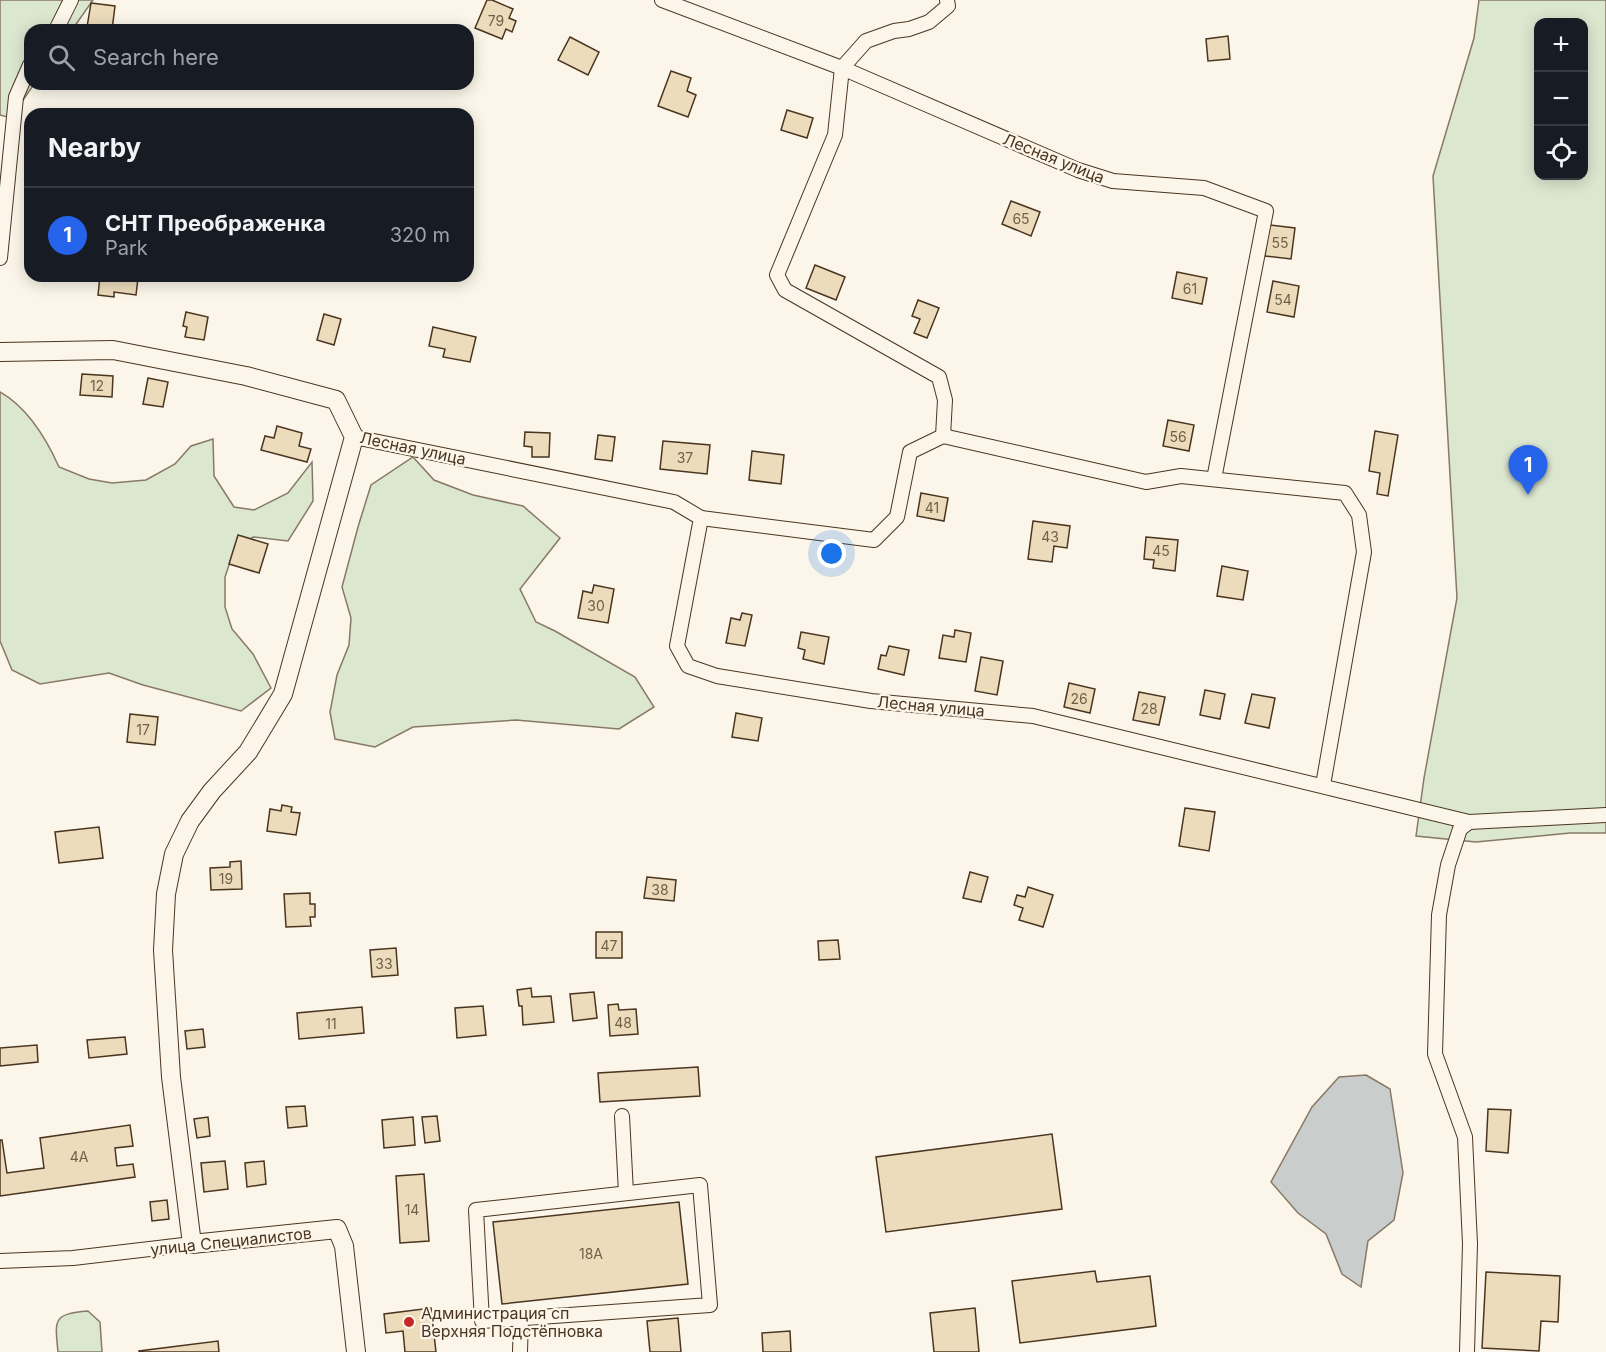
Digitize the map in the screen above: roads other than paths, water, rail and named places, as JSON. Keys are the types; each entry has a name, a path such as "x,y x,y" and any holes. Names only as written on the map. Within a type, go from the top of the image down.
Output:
{"street":[{"path":"59,24 71,0"},
{"name":"Лесная улица","path":"662,0 842,68 1078,170 1113,181 1204,188 1266,211 1214,479"},
{"path":"947,0 948,6 929,22 866,41 842,68 834,135 777,275 785,290 939,376 945,400 943,436 1146,482 1181,476 1346,493 1359,515 1364,552 1323,785"},
{"path":"0,258 15,97 24,78"},
{"name":"Лесная улица","path":"0,352 113,351 246,376 336,400 354,437 674,502 701,518 874,540 897,517 910,452 943,436"},
{"path":"192,1244 171,1077 164,962 166,894 174,854 190,821 212,791 248,752 283,694 354,437"},
{"name":"Лесная улица","path":"701,518 677,646 688,666 717,676 871,701 1033,716 1469,822 1606,814"},
{"path":"1467,1352 1470,1244 1465,1137 1435,1054 1439,915 1448,865 1460,829 1469,822"},
{"path":"621,1116 626,1193"},
{"path":"700,1185 710,1305 521,1318 482,1321 476,1210 700,1185"},
{"name":"улица Специалистов","path":"0,1261 74,1258 337,1229 344,1246 356,1352"},
{"path":"520,1352 521,1318"}],"place":[{"name":"СНТ Преображенка","path":"1528,495"},
{"name":"Администрация сп Верхняя Подстёпновка","path":"409,1322"}]}
